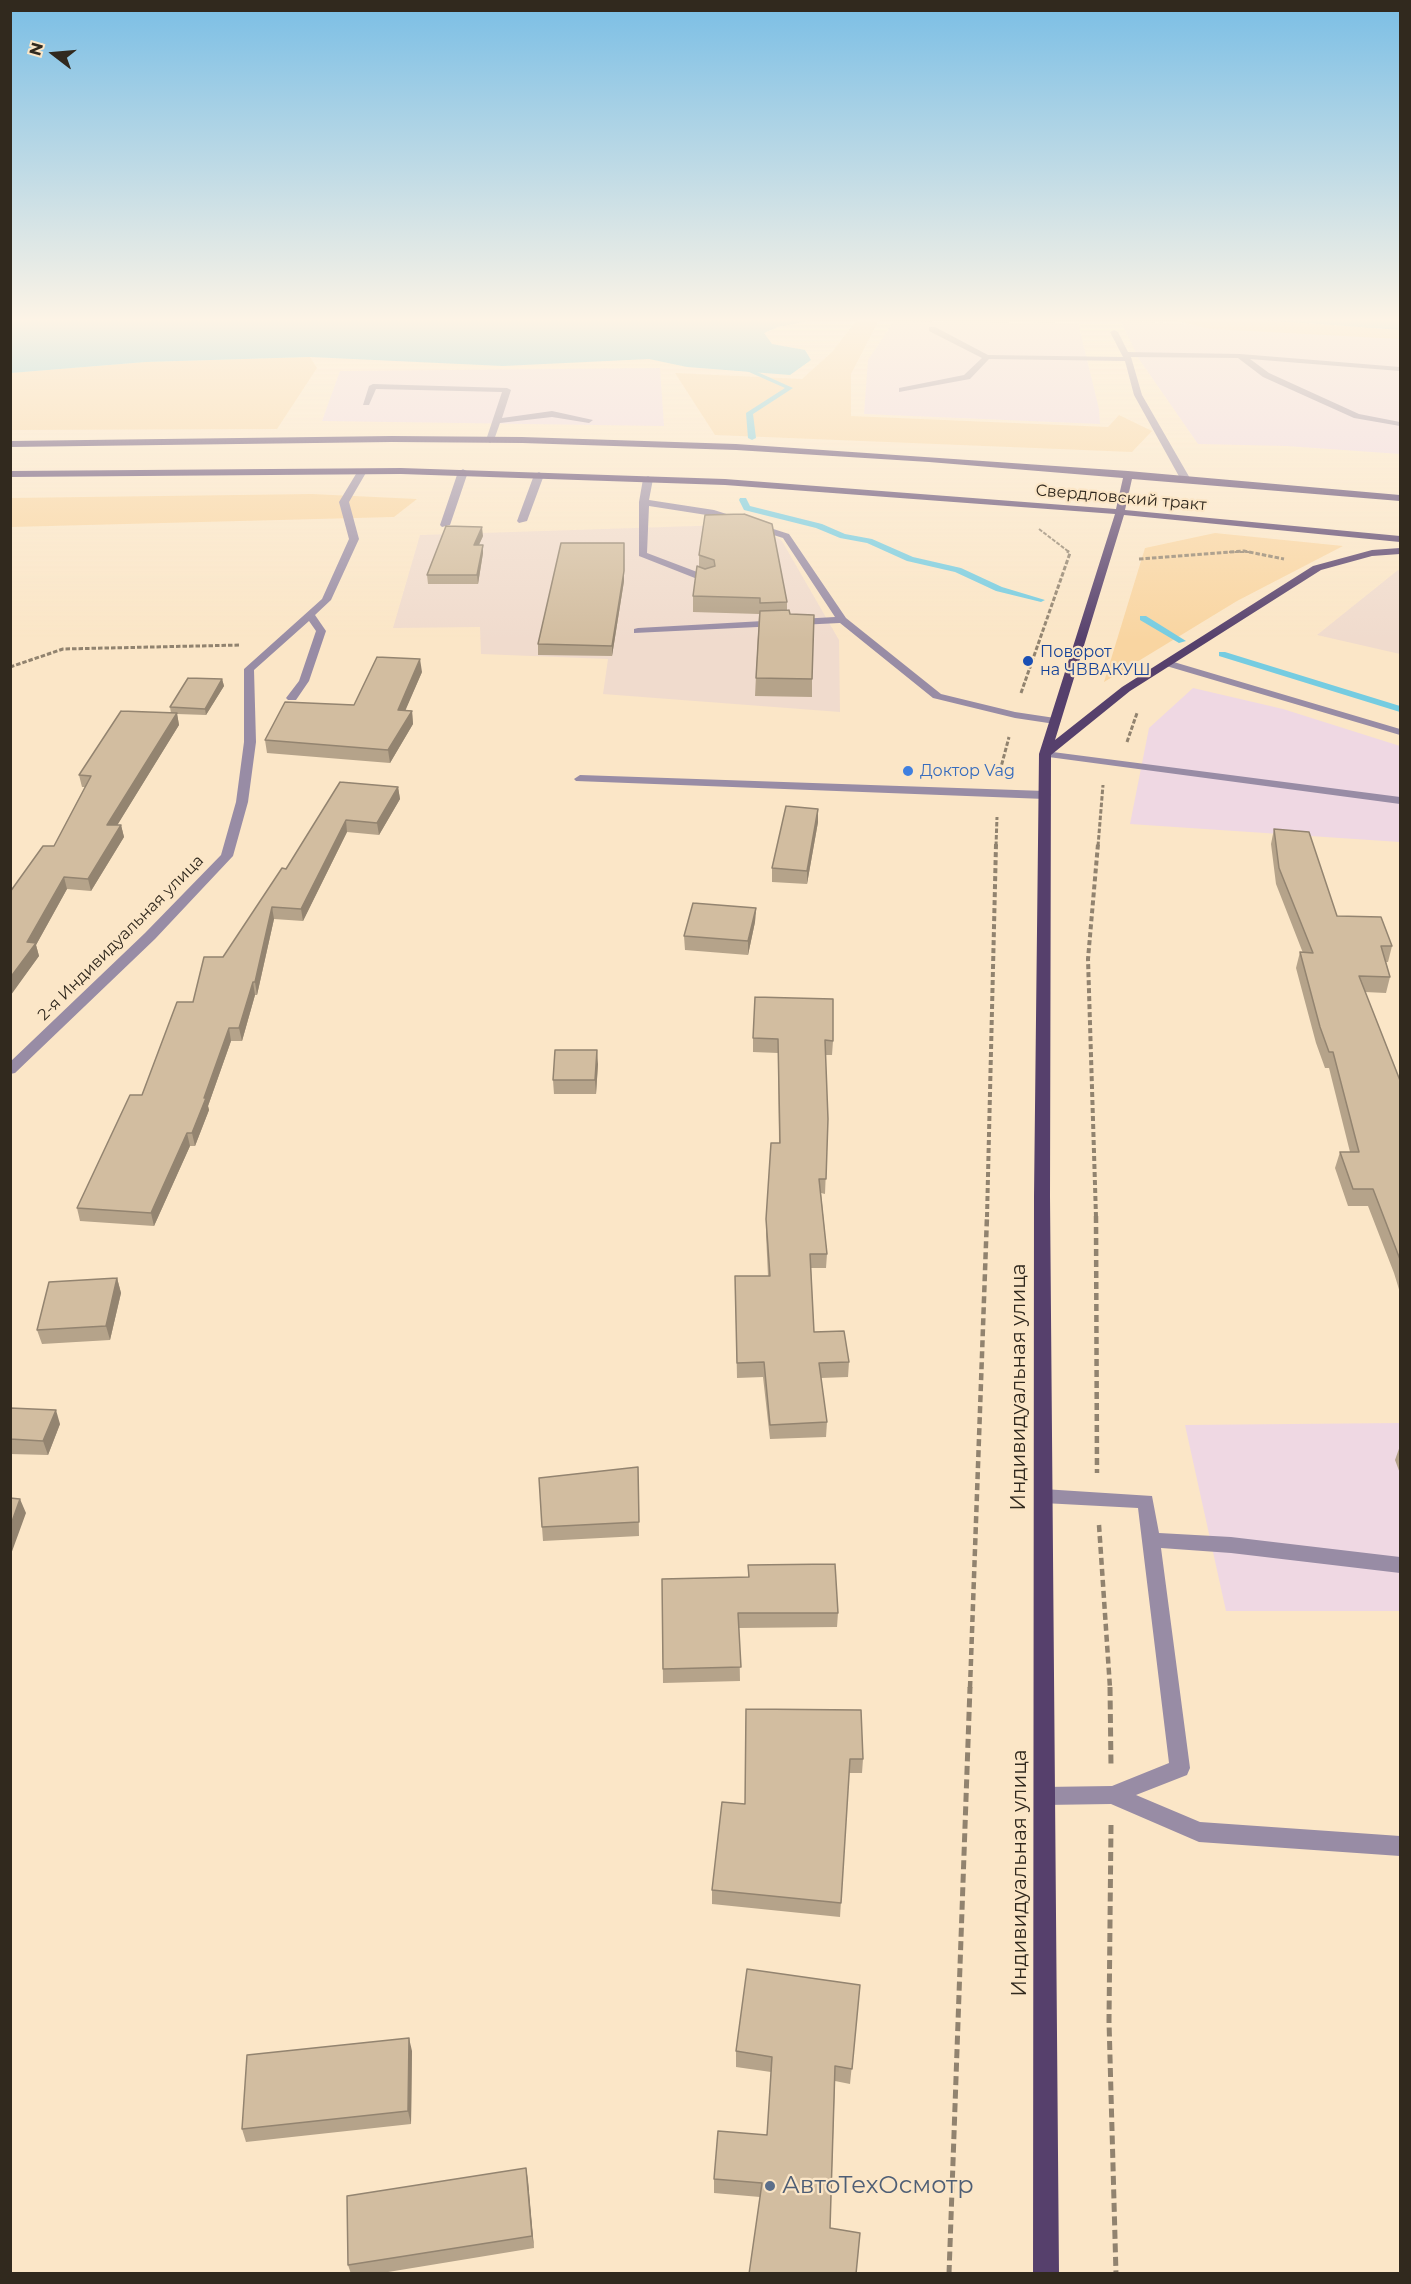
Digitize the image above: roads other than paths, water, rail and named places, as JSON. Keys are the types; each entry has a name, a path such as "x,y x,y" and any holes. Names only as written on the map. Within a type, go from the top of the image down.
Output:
{"main road":[{"name":"Свердловский тракт","path":"10,444 288,439 490,440 736,447 1128,474 1401,498"},
{"name":"Свердловский тракт","path":"10,474 463,472 737,483 1120,512 1401,539"},
{"name":"Индивидуальная улица","path":"1046,2274 1043,1496 1045,754 1120,512 1128,474"},
{"path":"1045,754 1126,689 1317,568 1372,553 1401,551"}],"street":[{"path":"490,440 494,427"},
{"path":"1156,427 1186,480"},
{"name":"2-я Индивидуальная улица","path":"10,1070 150,936 227,856 242,802 250,742 249,669 326,600 354,539 344,502 362,471"},
{"path":"445,525 463,472"},
{"path":"522,521 539,475"},
{"path":"648,479 644,502 642,554 709,580"},
{"path":"644,502 714,513 786,536 842,620 937,696 1015,715 1055,721"},
{"path":"292,698 304,681 321,631 310,615"},
{"path":"638,631 842,620"},
{"path":"1167,663 1401,732"},
{"path":"1045,754 1401,801"},
{"path":"580,778 1045,795"},
{"path":"1043,1496 1146,1501 1180,1768 1112,1795 1044,1796"},
{"path":"1151,1540 1231,1545 1401,1565"},
{"path":"1112,1795 1199,1832 1401,1846"}],"waterway":[{"path":"751,427 752,438"},
{"path":"743,500 747,508 819,526 843,536 869,541 910,559 958,570 999,589 1041,600"},
{"path":"1143,618 1182,641"},
{"path":"1222,654 1400,709"}],"place":[{"name":"Поворот на ЧВВАКУШ","path":"1028,661"},
{"name":"Доктор Vag","path":"908,771"},
{"name":"АвтоТехОсмотр","path":"770,2186"}]}
